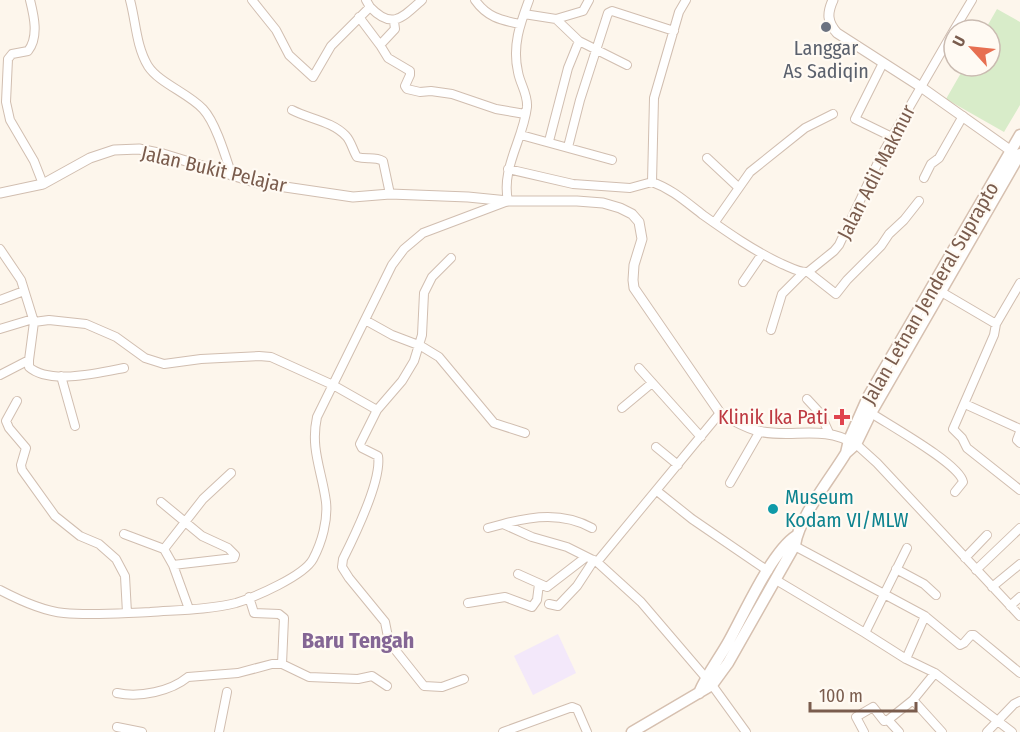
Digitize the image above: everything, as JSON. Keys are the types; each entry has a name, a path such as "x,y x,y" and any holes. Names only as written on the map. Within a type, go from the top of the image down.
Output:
{"main road":[{"name":"Jalan Letnan Jenderal Suprapto","path":"852,442 868,397 937,289 1017,155 1020,135"},
{"name":"Jalan Letnan Jenderal Suprapto","path":"632,732 699,693 728,663 776,580 793,541 871,413 937,289"},
{"name":"Jalan Letnan Jenderal Suprapto","path":"709,682 727,644 768,571 793,541"}],"street":[{"path":"30,0 36,23 33,44 28,51 12,54 8,59 3,102 10,120 34,161 43,184"},
{"path":"130,0 139,48 148,66 156,75 204,109 218,137 232,176"},
{"path":"252,0 276,30 289,55 314,77 331,46 368,3 378,15 388,21 394,21 422,0"},
{"path":"475,0 482,11 489,16 520,24"},
{"path":"0,590 38,607 61,613 92,615 189,609 236,603 296,576 306,569 319,544 325,523 326,503 315,449 314,434 317,417 392,265 404,249 423,233 508,201 505,188 508,169 521,135 527,105 514,51 520,24 529,0"},
{"path":"524,14 556,19 583,11 589,0"},
{"path":"652,182 654,98 679,12 686,0"},
{"path":"833,0 828,17 832,27 1017,155"},
{"name":"Jalan Adil Makmur","path":"961,18 972,0"},
{"path":"568,147 608,13 612,12 674,31"},
{"path":"358,17 388,58 410,71 405,86 410,91 452,94 496,109 525,114"},
{"path":"556,19 579,41 627,65"},
{"path":"380,45 395,29 394,21"},
{"path":"549,141 568,68 579,41"},
{"name":"Jalan Adil Makmur","path":"771,330 782,294 839,245 892,137 942,51"},
{"path":"883,63 852,120 892,137"},
{"path":"292,110 304,117 336,127 348,137 357,157 377,158 383,161 390,194"},
{"path":"715,222 750,172 782,145 820,119 833,114"},
{"path":"924,178 931,164 939,158 963,116"},
{"path":"521,135 612,160"},
{"name":"Jalan Bukit Pelajar","path":"0,193 43,184 90,158 114,150 130,150 163,154 232,176 271,185 352,196 390,194 508,201 577,201 603,203 620,208 632,214 639,222 642,239 634,265 634,288 720,413"},
{"path":"707,158 738,187"},
{"path":"508,169 573,184 630,188 652,182 669,189 762,254 806,272 836,294 919,201"},
{"path":"0,249 15,270 33,321 29,360 29,367 33,371 61,376 91,375 124,368"},
{"path":"742,282 762,254"},
{"path":"451,258 432,277 424,293 421,346 408,372 377,410 360,444 362,448 378,456 378,464 368,503 343,559 342,567 378,610 386,622 389,642 424,686 442,687 464,679"},
{"path":"1020,283 996,324 994,335 953,427 954,432 962,438 967,448 1020,490"},
{"path":"937,289 996,324"},
{"path":"0,300 24,291"},
{"path":"0,328 49,320 86,324 117,338 145,358 164,364 201,359 271,357 333,385 377,410"},
{"path":"365,320 392,335 421,346 445,363 494,423 525,434"},
{"path":"0,375 29,360"},
{"path":"639,368 701,437"},
{"path":"61,376 75,426"},
{"path":"622,408 652,383"},
{"path":"807,399 820,413 829,433"},
{"path":"17,401 6,421 26,448 21,465 22,470 55,516 80,536 99,544 116,559 125,576 127,613"},
{"path":"964,404 1020,431 1017,440 1020,443"},
{"path":"549,604 558,606 577,586 720,413 737,423 760,431 829,433 852,442 877,463 1020,616"},
{"path":"871,413 943,459 960,474 963,482 955,492"},
{"path":"730,483 760,431"},
{"path":"656,447 678,465"},
{"path":"164,549 203,499 231,472"},
{"path":"657,491 692,519 768,571"},
{"path":"162,502 202,536 235,553 235,557 172,565"},
{"path":"488,528 524,518 544,517 569,518 592,528"},
{"path":"503,525 596,561 641,602 709,682 744,729 733,732"},
{"path":"976,570 1020,528"},
{"path":"124,534 164,549 189,609"},
{"path":"965,558 987,535"},
{"path":"793,541 925,616 960,645 974,635 1020,673"},
{"path":"865,633 907,548"},
{"path":"518,574 547,587 551,586 586,557"},
{"path":"992,587 1020,564"},
{"path":"896,569 924,584 936,595"},
{"path":"776,580 906,659 935,673 1012,732"},
{"path":"468,603 505,597 532,607 537,600 539,584"},
{"path":"249,597 254,613 279,614 284,618 282,664"},
{"path":"1010,606 1020,597"},
{"path":"906,659 925,616"},
{"path":"117,693 129,695 155,692 183,682 188,677 238,673 272,664 282,664 309,677 358,679 372,676 387,686"},
{"path":"888,720 913,700 935,673"},
{"path":"219,732 227,692"},
{"path":"913,700 942,732"},
{"path":"987,732 1014,704 1020,701"},
{"path":"503,732 572,706 577,709 587,732"},
{"path":"864,732 856,717 871,707 899,732"},
{"path":"117,727 142,732"}],"shaded area":[{"path":"558,634 576,673 533,695 514,656"}],"green space":[{"path":"997,9 1020,22 1020,105 1004,132 946,99 958,78 1002,78 1002,18 992,18"}],"place":[{"name":"Langgar As Sadiqin","path":"826,27"},
{"name":"Klinik Ika Pati","path":"842,417"},
{"name":"Museum Kodam VI/MLW","path":"773,509"}],"district":[{"name":"Baru Tengah","path":"358,640"}]}
